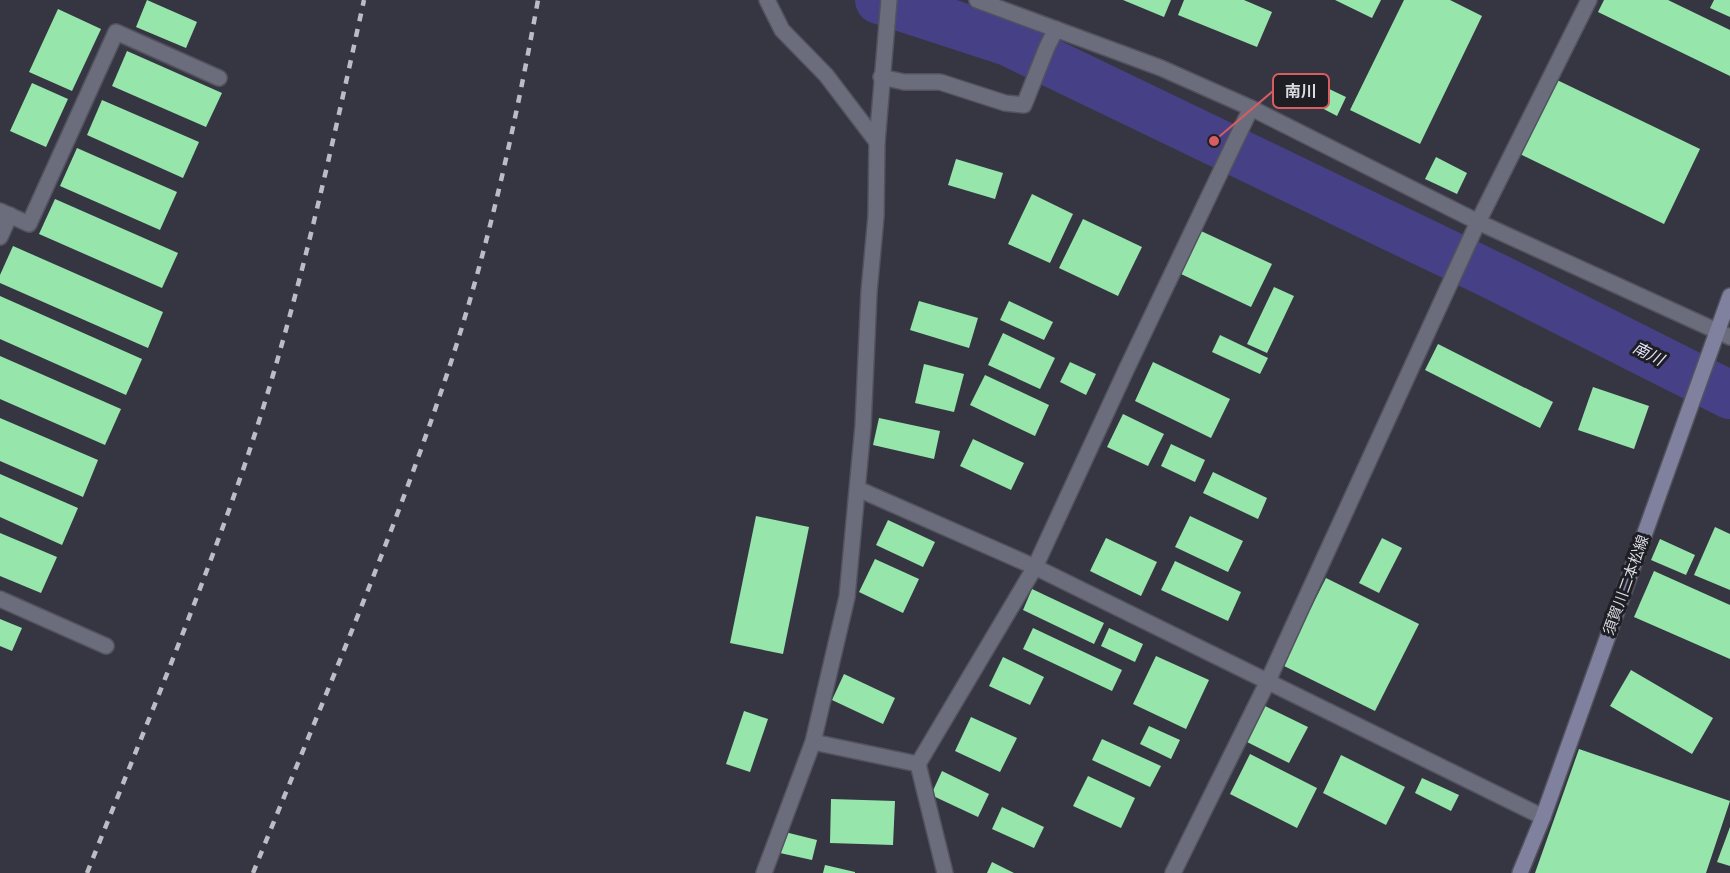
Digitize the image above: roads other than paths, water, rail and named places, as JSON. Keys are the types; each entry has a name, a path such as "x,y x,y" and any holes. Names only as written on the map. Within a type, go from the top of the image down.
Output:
{"main road":[{"name":"須賀川二本松線","path":"1520,873 1543,817 1712,346 1724,334 1730,296"}],"street":[{"path":"767,0 782,30 826,75 877,142"},
{"path":"764,873 813,741 847,597 858,489 869,292 876,216 881,77 889,0"},
{"path":"977,0 1161,68 1248,115 1475,227 1724,334"},
{"path":"1173,873 1267,682 1475,227 1589,0"},
{"path":"881,77 904,82 940,82 1005,103 1024,105 1056,29"},
{"path":"0,237 5,213 29,224 116,32 219,78"},
{"path":"945,873 918,764 1035,567 1126,368 1248,115"},
{"path":"858,489 1035,567 1543,817"},
{"path":"0,599 106,646"},
{"path":"813,741 918,764"}],"waterway":[{"name":"南川","path":"879,0 1008,42 1496,277 1730,395"}],"railway":[{"path":"87,873 169,670 245,464 280,350 311,234 364,0"},
{"path":"253,873 374,576 419,456 456,347 496,199 519,100 538,0"}],"place":[{"name":"南川","path":"1214,141"}]}
